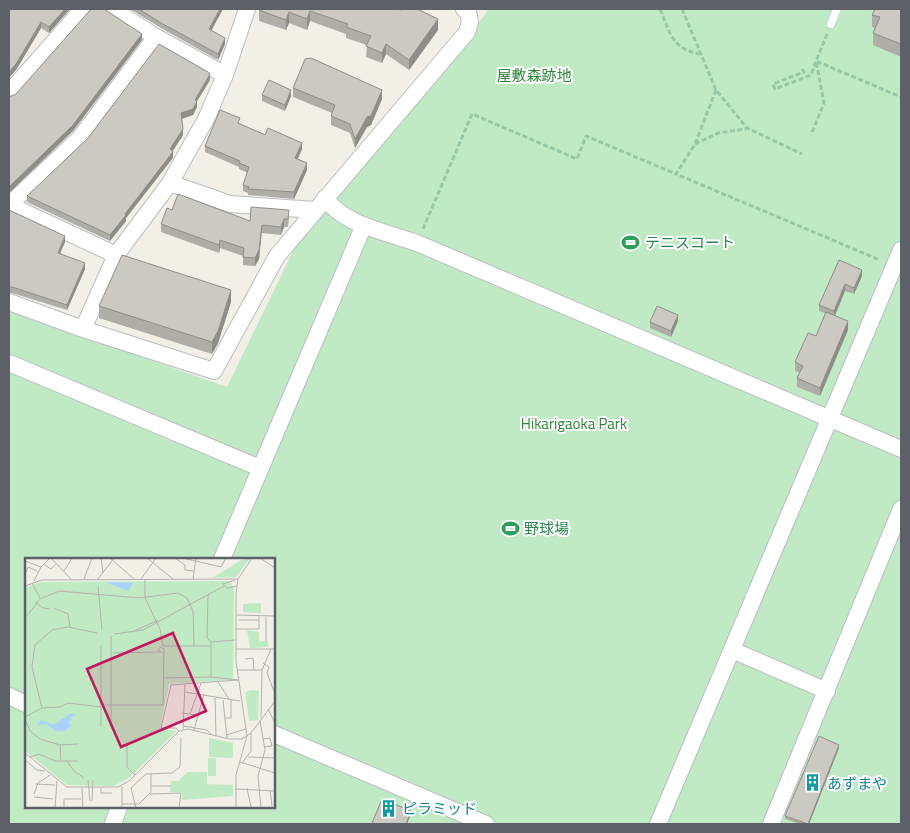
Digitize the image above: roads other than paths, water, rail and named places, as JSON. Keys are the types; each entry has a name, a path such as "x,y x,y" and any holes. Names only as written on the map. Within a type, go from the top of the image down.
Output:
{"street":[{"path":"9,93 83,9"},
{"path":"112,9 156,37 225,74"},
{"path":"83,329 116,255 170,183 206,119 225,74 247,9"},
{"path":"9,302 83,329 214,371 277,256 467,32 470,22 468,11 464,9"},
{"path":"116,255 9,205 80,138 156,37"},
{"path":"170,183 230,204 320,204 332,208 364,225 417,243 901,449"},
{"path":"222,558 364,225"},
{"path":"658,824 901,250"},
{"path":"9,363 260,468"},
{"path":"771,824 901,509"},
{"path":"732,650 827,691"},
{"path":"9,696 25,704"},
{"path":"275,734 486,824"},
{"path":"113,824 119,808"}],"lane":[{"path":"831,24 837,9"}],"place":[{"name":"テニスコート","path":"631,242"},
{"name":"野球場","path":"510,528"},
{"name":"あずまや","path":"813,783"},
{"name":"ピラミッド","path":"388,808"}],"park label":[{"name":"屋敷森跡地","path":"534,75"},
{"name":"Hikarigaoka Park","path":"574,423"}]}
